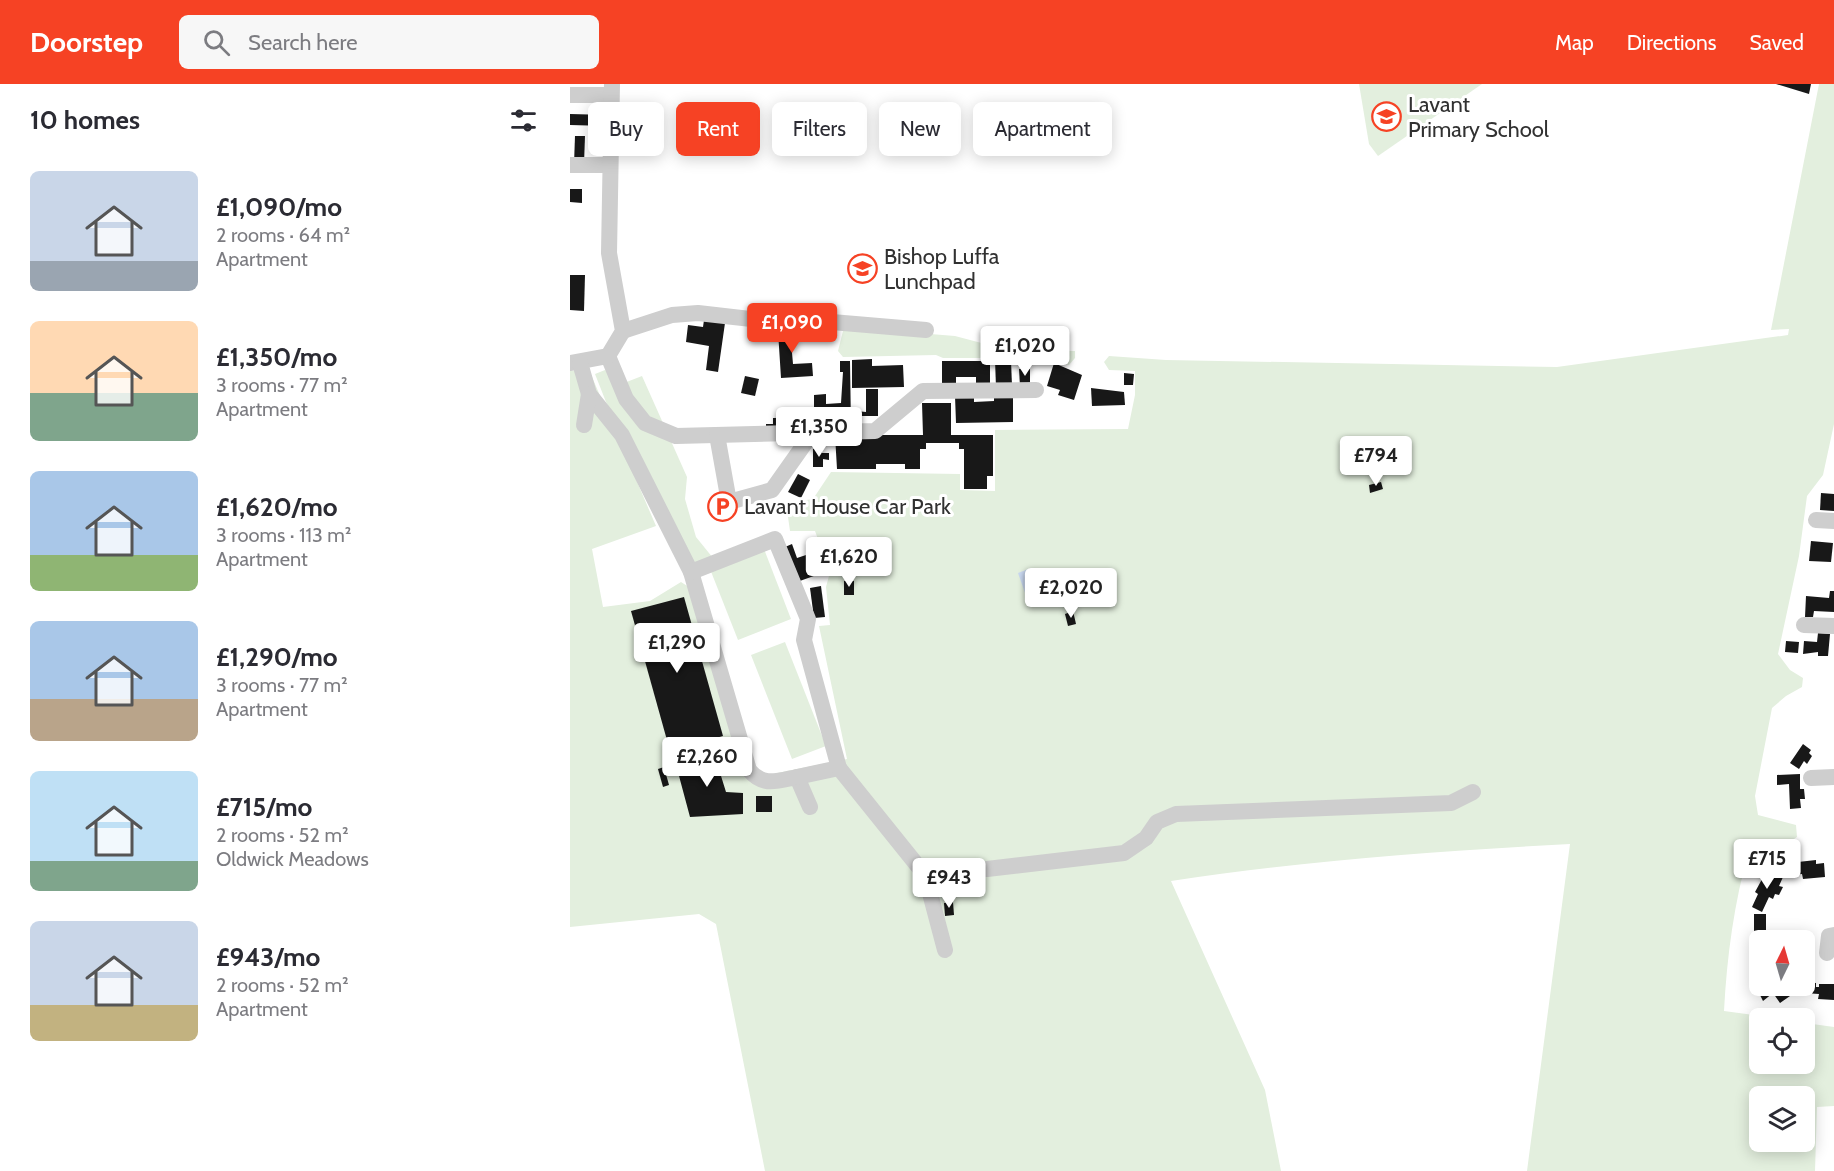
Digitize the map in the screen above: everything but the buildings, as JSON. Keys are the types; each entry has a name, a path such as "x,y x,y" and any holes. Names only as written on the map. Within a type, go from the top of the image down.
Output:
{"street":[{"path":"570,95 611,89 609,253 623,331"},
{"path":"570,165 610,165"},
{"path":"838,768 765,782 758,781 749,770 691,572 622,435 589,394 575,363 608,356 623,331 672,315 698,313 777,322 820,321 926,330"},
{"path":"608,356 626,399 645,423 676,436 875,431 923,391 1036,390"},
{"path":"584,425 589,394"},
{"path":"717,435 729,502 772,490 813,432"},
{"path":"1816,520 1834,521"},
{"path":"691,572 775,539 808,620 804,640 838,768 921,870 927,882 945,950"},
{"path":"1804,625 1834,626"},
{"path":"797,777 810,807"},
{"path":"1811,778 1834,777"},
{"path":"921,870 987,869 1124,853 1146,838 1157,822 1176,813 1451,803 1473,792"},
{"path":"1827,953 1829,936 1834,935"}],"green space":[{"name":"Lavant Primary School","path":"1359,84 1482,84 1378,156 1369,144"},
{"path":"1819,84 1834,84 1834,424 1823,475 1807,496 1799,556 1778,654 1790,670 1803,678 1802,687 1786,696 1772,708 1755,796 1758,815 1796,825 1797,837 1782,847 1749,850 1732,930 1724,1011 1749,1014 1749,1074 1815,1074 1815,1024 1834,1027 1834,1106 1817,1107 1815,1171 1527,1171 1570,844 1370,858 1171,881 1265,1090 1281,1171 765,1171 716,924 699,914 570,927 570,371 589,370 656,526 592,549 603,607 650,601 681,582 692,589 747,779 847,759 819,626 830,625 826,587 830,572 815,531 790,531 786,503 813,499 831,472 960,474 960,490 995,491 995,430 1128,429 1135,395 1135,371 1109,370 1104,362 1109,356 1166,360 1557,367 1788,335 1789,329 1771,330"},
{"path":"844,327 955,336 1008,350 1075,351 1075,358 1069,365 1042,359 1015,363 1013,358 943,358 936,355 843,357 838,351"},
{"path":"605,370 624,383 642,376 687,477 685,499 696,537 713,558 693,566 606,402 595,374"},
{"path":"764,549 791,619 738,640 710,569"},
{"path":"785,642 826,746 792,759 751,655"}],"water":[{"path":"1031,568 1043,602 1030,607 1018,573"}],"place":[{"name":"Lavant Primary School","path":"1387,117"},
{"name":"Bishop Luffa Lunchpad","path":"863,269"},
{"name":"Lavant House Car Park","path":"723,506"}]}
